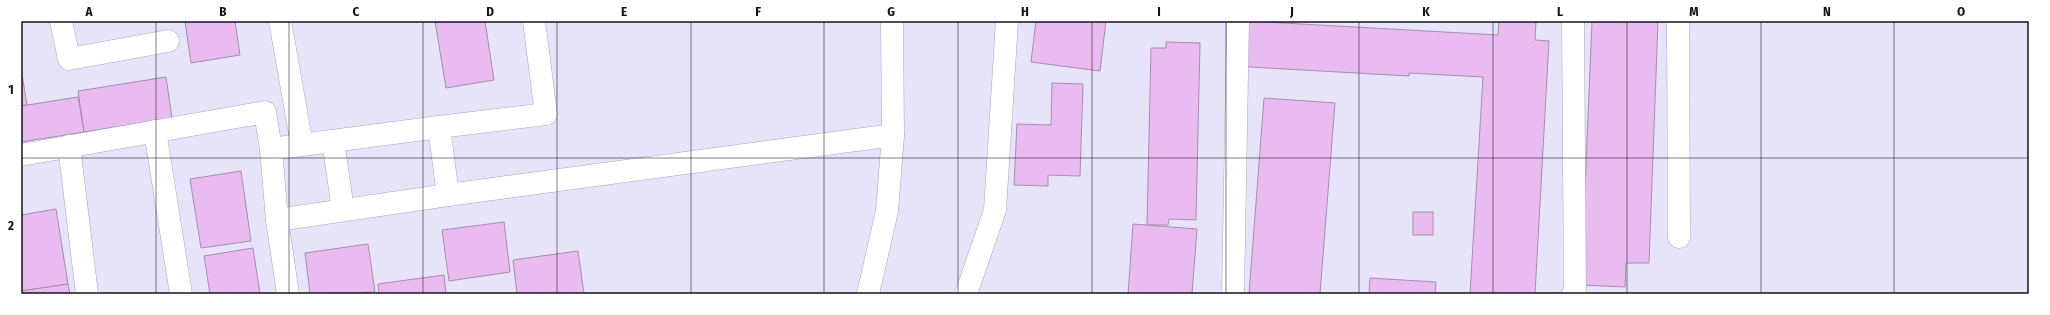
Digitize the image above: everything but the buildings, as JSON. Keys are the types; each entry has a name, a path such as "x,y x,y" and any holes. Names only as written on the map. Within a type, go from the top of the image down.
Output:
{"street":[{"path":"61,21 68,59 168,41"},
{"path":"280,21 302,145"},
{"path":"271,149 546,114 534,21"},
{"path":"868,294 887,211 893,135 892,21"},
{"path":"966,294 995,210 1007,21"},
{"path":"1233,294 1238,21"},
{"path":"1573,21 1575,292 1573,294"},
{"path":"1678,21 1679,237"},
{"path":"21,155 265,112 271,149 277,220 288,294"},
{"path":"439,128 448,195"},
{"path":"155,131 181,294"},
{"path":"277,220 448,195 893,135"},
{"path":"333,141 343,210"},
{"path":"69,146 87,294"}]}
